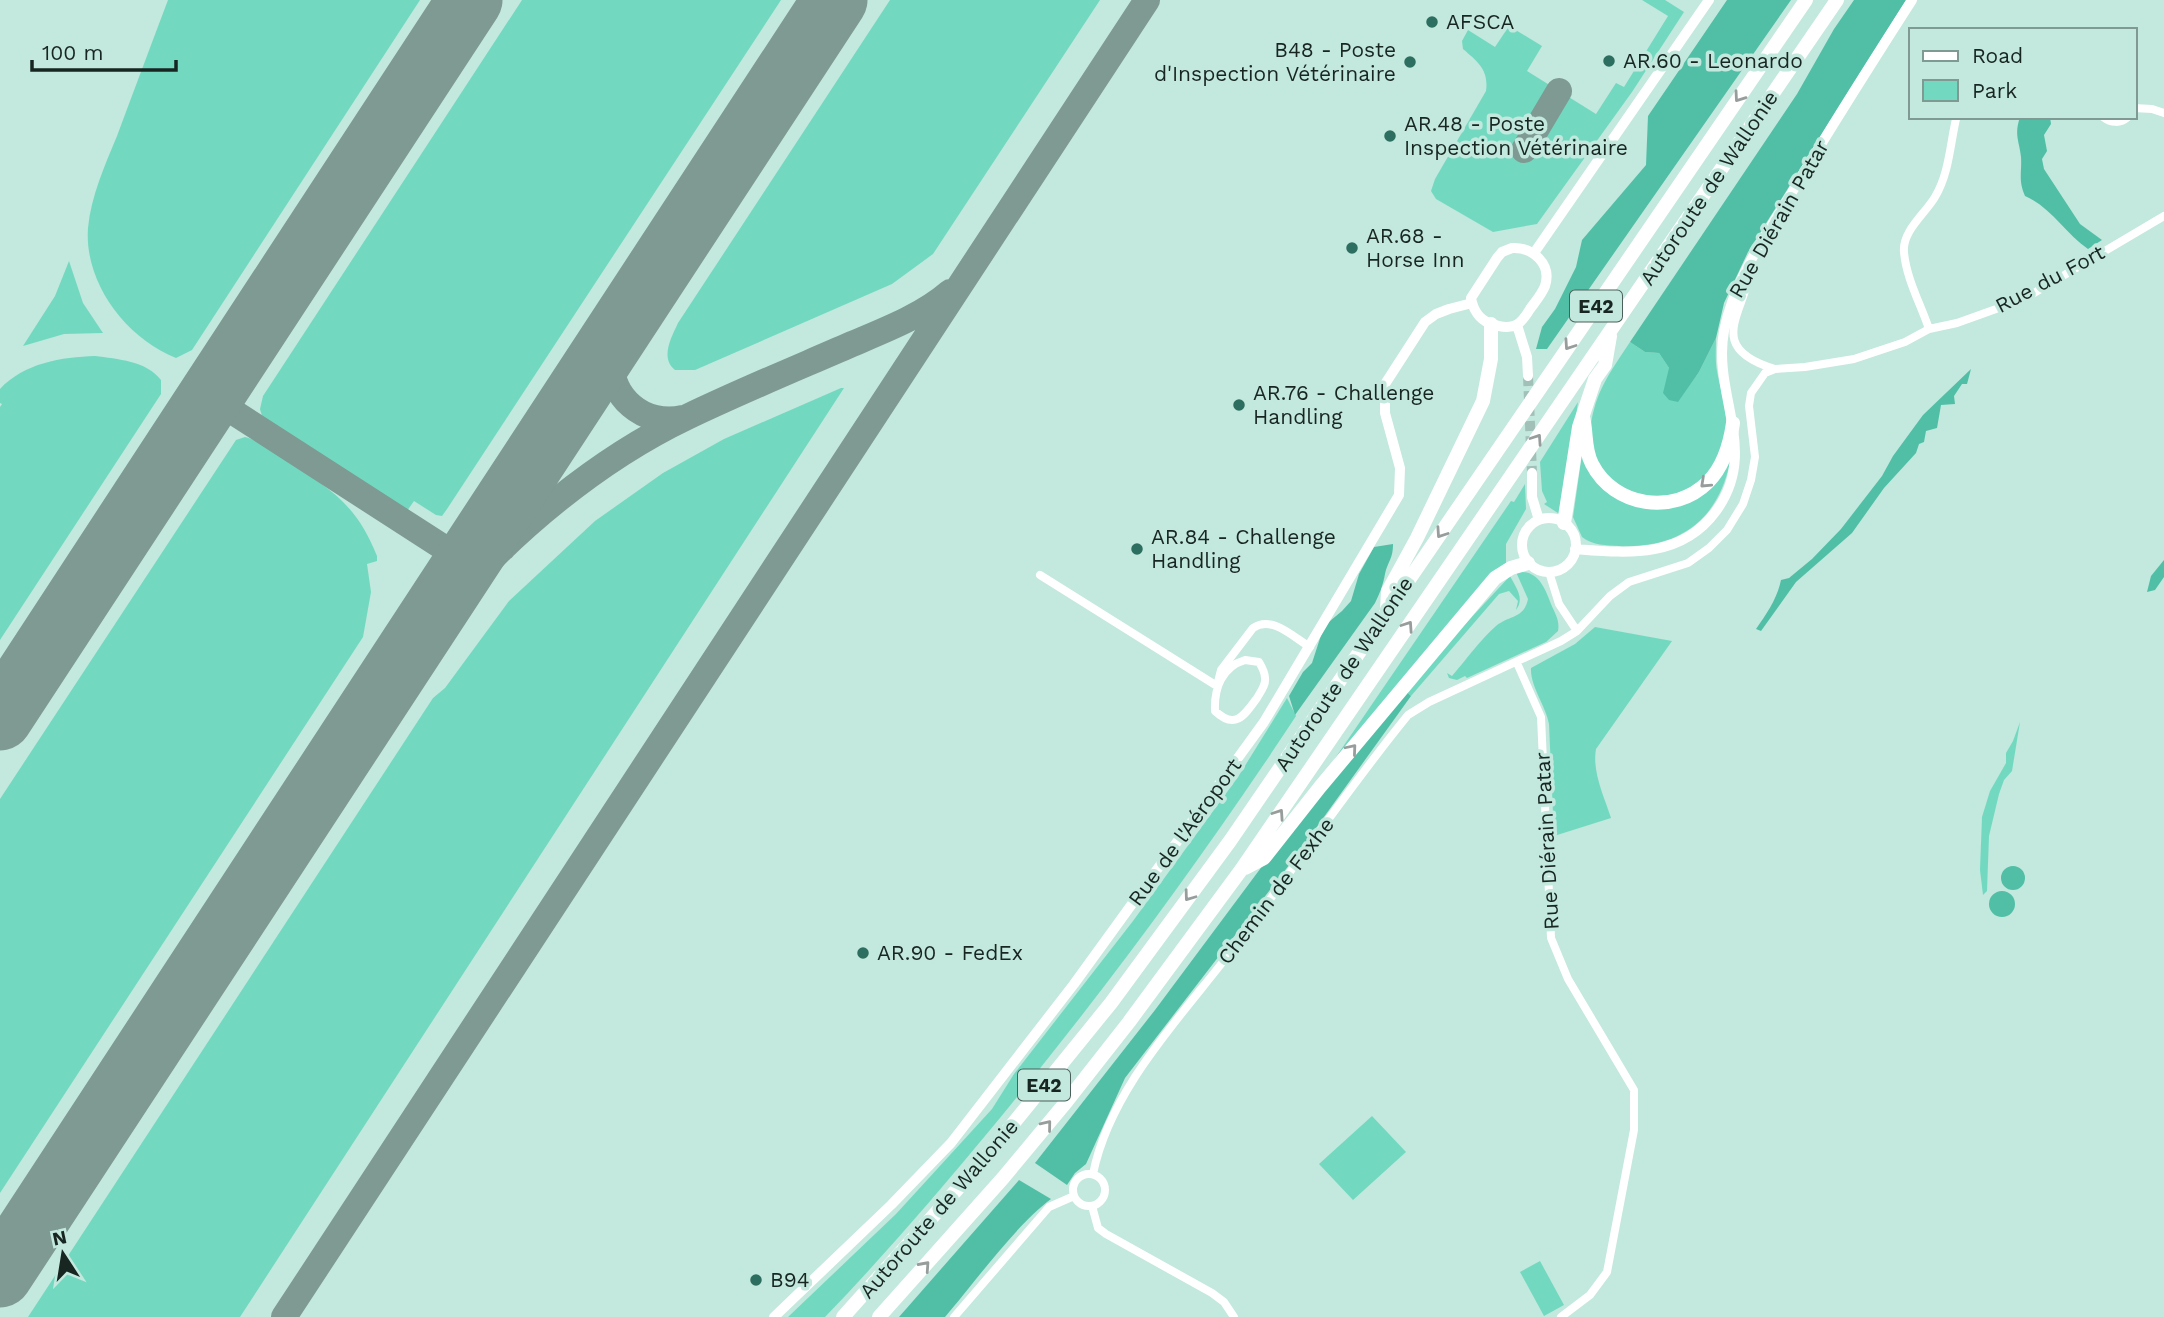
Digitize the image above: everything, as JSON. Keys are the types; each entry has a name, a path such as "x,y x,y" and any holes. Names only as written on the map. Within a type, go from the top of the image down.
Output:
{"highway":[{"name":"Autoroute de Wallonie","path":"843,1317 986,1157 1111,1003 1230,841 1806,0"},
{"name":"Autoroute de Wallonie","path":"879,1317 1003,1178 1067,1101 1241,870 1837,0"},
{"path":"1387,612 1388,591 1417,538 1483,401 1491,359 1491,324"},
{"path":"1564,523 1578,434 1592,387 1605,365 1611,331"},
{"path":"1583,416 1588,455 1603,480 1620,494 1653,503 1685,498 1709,482 1721,464 1733,423"},
{"path":"1241,870 1264,858 1495,578 1511,568 1528,563"}],"street":[{"path":"1534,253 1709,0"},
{"name":"Rue Diérain Patar","path":"1575,549 1650,552 1672,546 1703,526 1724,500 1731,482 1736,453 1722,342 1730,305 1751,260 1912,0"},
{"path":"2136,108 2164,113"},
{"path":"1929,329 1904,250 1907,236 1936,197 1945,176 1958,119"},
{"path":"2107,119 2111,122 2124,119"},
{"name":"Rue du Fort","path":"1775,369 1854,359 1905,342 1929,329 1957,323 2034,293 2164,216"},
{"path":"1519,248 1534,253 1545,265 1545,289 1517,325 1508,327 1483,320 1472,303 1472,293 1502,252 1519,248"},
{"path":"1751,260 1750,278 1733,323 1735,340 1748,357 1775,369"},
{"name":"Rue de l'Aéroport","path":"774,1317 946,1149 1099,951 1230,772 1273,708 1399,495 1401,468 1385,413 1385,384 1425,322 1436,314 1472,303"},
{"path":"1517,325 1527,357 1528,376"},
{"path":"1517,663 1577,631 1610,596 1629,582 1688,563 1709,548 1727,530 1743,504 1751,480 1755,457 1749,406 1751,393 1765,373 1775,369"},
{"path":"1532,473 1532,497 1539,520"},
{"path":"1548,518 1564,523 1573,535 1575,549 1567,566 1549,572 1534,568 1523,555 1522,538 1526,530 1539,520 1548,518"},
{"path":"1549,572 1559,604 1577,631"},
{"path":"1040,575 1217,686"},
{"path":"1217,686 1230,667 1238,662 1259,662 1263,669 1264,686 1244,716 1232,721 1223,718 1215,710 1217,686 1222,670 1258,625 1269,623 1310,647"},
{"name":"Rue Diérain Patar","path":"1517,663 1541,717 1551,938 1568,979 1634,1090 1634,1130 1607,1272 1590,1295 1561,1317"},
{"name":"Chemin de Fexhe","path":"1093,1174 1100,1149 1132,1079 1241,940 1402,722 1429,702 1517,663"},
{"name":"Chemin de Fexhe","path":"954,1317 1049,1207 1073,1196 1077,1179 1087,1174 1098,1177 1105,1187 1102,1200 1092,1206"},
{"path":"1073,1196 1081,1204 1092,1206 1096,1223 1102,1232 1212,1293 1224,1302 1234,1317"}],"green space":[{"path":"168,0 420,0 192,350 176,358 141,337 125,323 112,306 93,269 88,228 99,181"},
{"path":"522,0 781,0 442,516 414,501 407,511 262,416 260,409 263,396"},
{"path":"890,0 1100,0 933,254 892,284 695,370 675,370 668,360 668,354 678,323"},
{"path":"1642,0 1665,0 1684,12 1632,92 1537,224 1493,232 1436,199 1431,191 1435,179 1486,91 1484,72 1478,62 1463,49 1462,41 1468,30 1495,47 1509,26 1542,46 1527,71 1596,114 1616,83 1624,87 1668,16"},
{"path":"1727,0 1791,0 1547,349 1536,349 1542,327 1555,309 1576,267 1582,240 1646,165 1648,116"},
{"path":"1854,0 1906,0 1748,252 1724,303 1716,338 1699,372 1678,402 1669,400 1663,393 1669,368 1659,353 1645,352 1630,342 1797,94"},
{"path":"2019,119 2050,119 2051,124 2044,135 2047,151 2042,159 2044,169 2080,224 2102,240 2088,249 2043,207 2025,196 2021,181"},
{"path":"69,261 83,303 103,333 64,334 23,346 55,296"},
{"path":"1716,338 1716,367 1725,407 1726,432 1720,450 1706,475 1686,490 1663,497 1638,494 1617,484 1600,466 1591,443 1593,413 1613,367 1630,342 1645,352 1659,353 1669,368 1677,402 1699,372"},
{"path":"95,356 131,362 148,369 161,380 161,394 0,640 0,389 32,367 70,358"},
{"path":"1971,369 1967,384 1962,384 1954,396 1955,404 1941,405 1937,428 1926,431 1924,442 1919,444 1916,453 1884,488 1852,533 1796,582 1761,631 1756,629 1774,600 1781,580 1789,578 1812,559 1841,529 1882,476 1923,415"},
{"path":"844,388 240,1317 28,1317 433,698 445,688 509,601 595,521 663,473 724,439"},
{"path":"1578,402 1561,515 1544,504 1547,502 1542,491 1540,462"},
{"path":"245,437 265,446 327,488 350,510 369,538 377,561 367,564 371,592 363,637 0,1193 0,799 236,440"},
{"path":"1582,454 1589,467 1659,508 1730,462 1716,500 1692,527 1660,542 1619,546 1586,540 1573,517"},
{"path":"1525,484 1526,509 1506,544 1506,563 1325,773 1511,501 1514,502"},
{"path":"1393,544 1375,603 1295,715 1289,696 1303,672 1312,663 1324,626 1351,601 1359,574 1374,547"},
{"path":"2164,560 2164,577 2155,590 2147,592 2151,576"},
{"path":"1516,572 1535,576 1543,585 1557,617 1558,631 1546,642 1467,678 1449,678 1447,673 1452,676 1496,626 1523,610 1528,599"},
{"path":"1510,576 1520,597 1516,610 1518,601 1509,591 1499,594 1411,696 1406,691"},
{"path":"1595,627 1672,641 1596,749 1597,775 1611,818 1554,836 1549,724 1533,682 1531,668 1575,644"},
{"path":"1406,691 1411,696 1293,860 1125,1078 1086,1164 1075,1173 1067,1185 1035,1163 1155,1010 1269,857"},
{"path":"1287,698 1296,716 1149,927 1031,1080 909,1225 825,1317 788,1317 896,1214 992,1109 1014,1074 1133,921 1238,777"},
{"path":"2020,722 2012,771 2004,780 1999,794 1989,836 1987,891 1983,895 1980,870 1982,817 1990,791 2006,763 2006,753"},
{"path":"2013,866 2024,873 2025,878 2018,889 2013,890 2002,883 2001,878 2008,867"},
{"path":"2002,891 2011,895 2015,904 2011,913 2002,917 1993,913 1989,904 1993,895"},
{"path":"1372,1116 1406,1152 1353,1200 1319,1164"},
{"path":"1019,1180 1051,1199 1010,1239 945,1317 899,1317"},
{"path":"1540,1261 1564,1305 1544,1316 1520,1272"}],"taxiway":[{"path":"284,1317 1147,0"},
{"path":"1524,150 1559,91"},
{"path":"338,757 419,644 472,579 528,525 589,476 654,434 687,417 903,322 950,292"},
{"path":"626,320 612,356 612,371 622,396 631,406 655,418 683,418"},
{"path":"210,397 452,553 478,556 503,548"}],"runway":[{"path":"0,718 470,0"},
{"path":"0,1275 835,0"}],"tunnel":[{"path":"1528,376 1532,473"}],"place":[{"name":"AFSCA","path":"1432,22"},
{"name":"AR.60 - Leonardo","path":"1609,61"},
{"name":"B48 - Poste d'Inspection Vétérinaire","path":"1410,62"},
{"name":"AR.48 - Poste Inspection Vétérinaire","path":"1390,136"},
{"name":"AR.68 - Horse Inn","path":"1352,248"},
{"name":"AR.76 - Challenge Handling","path":"1239,405"},
{"name":"AR.84 - Challenge Handling","path":"1137,549"},
{"name":"AR.90 - FedEx","path":"863,953"},
{"name":"B94","path":"756,1280"}]}
